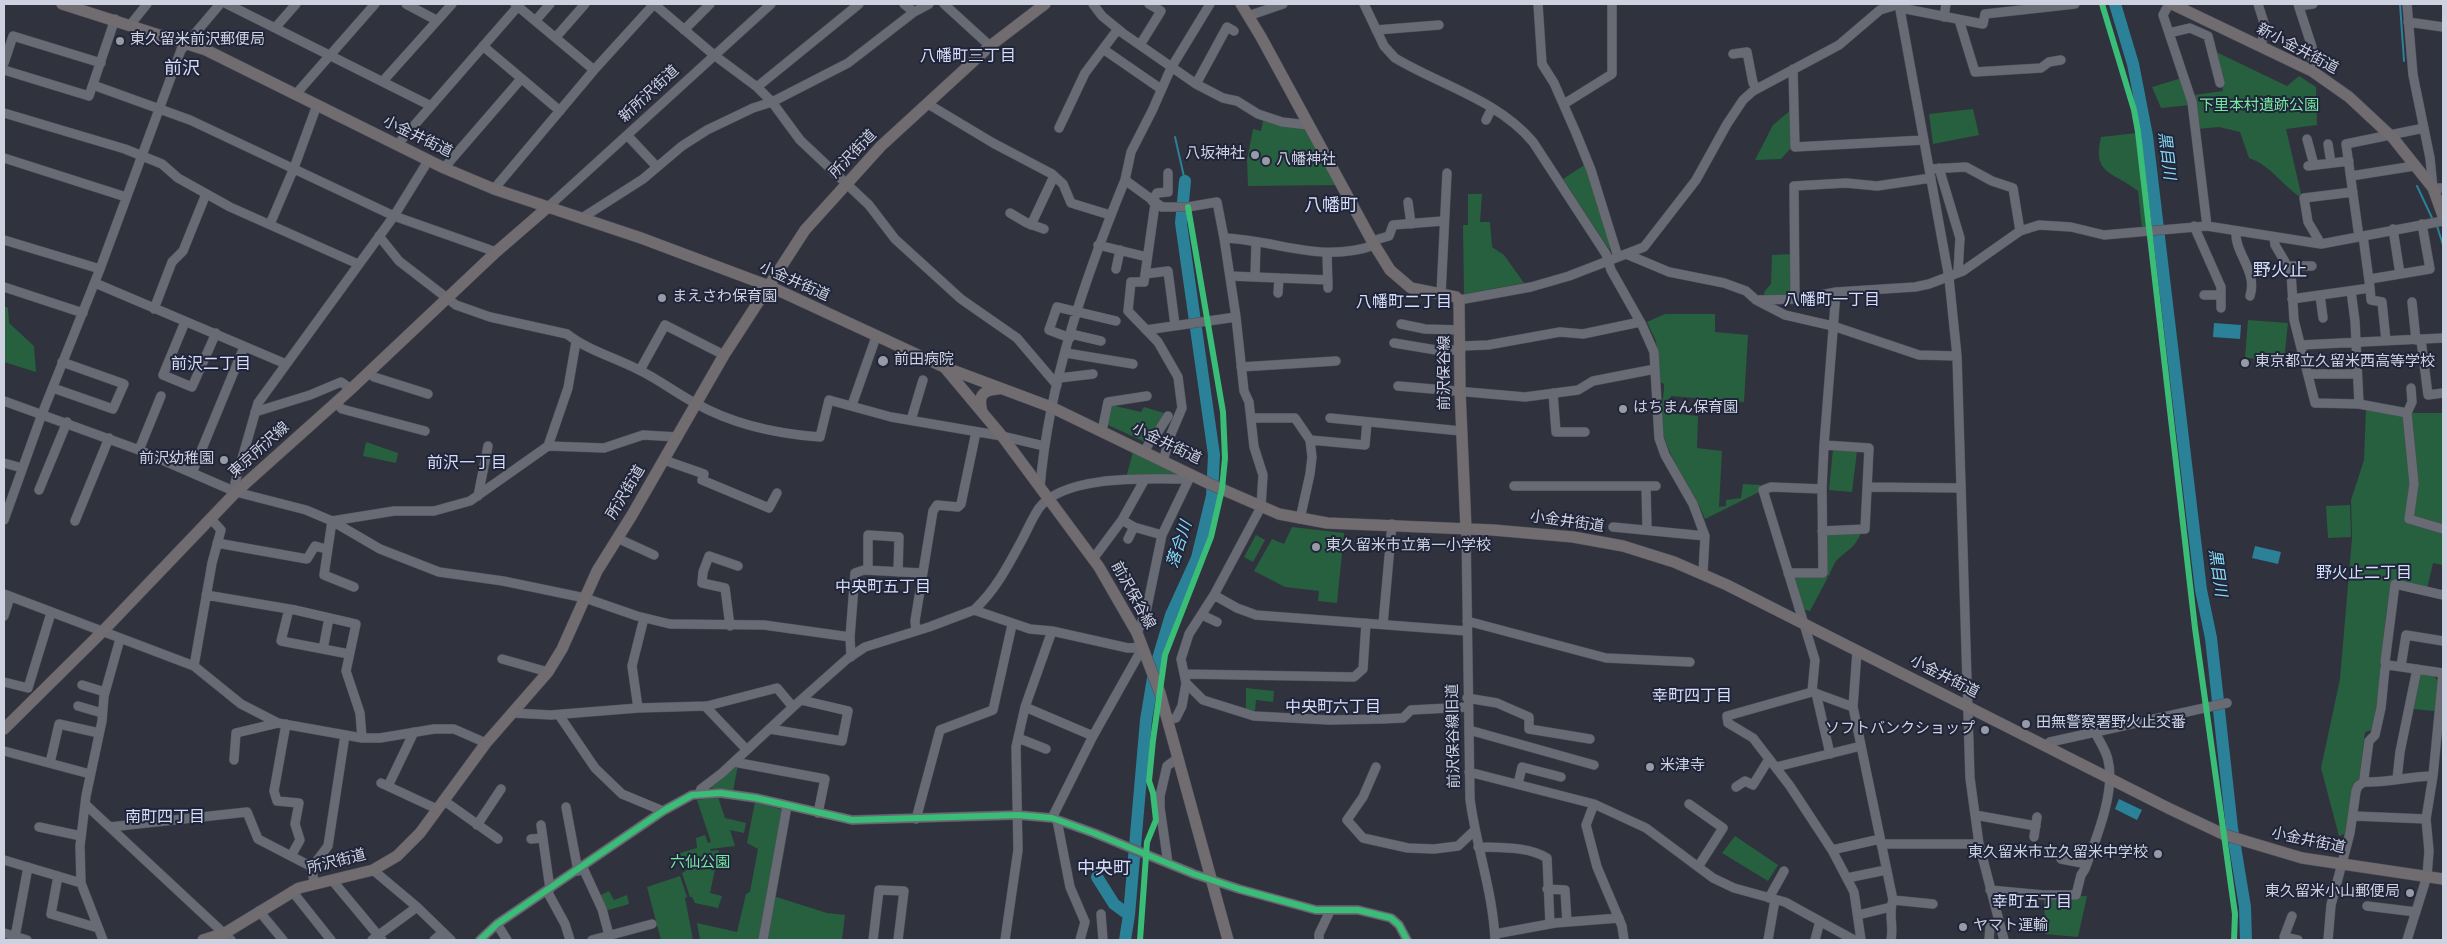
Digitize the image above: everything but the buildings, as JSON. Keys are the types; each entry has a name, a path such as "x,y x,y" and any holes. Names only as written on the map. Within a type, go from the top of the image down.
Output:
{"main road":[{"name":"小金井街道","path":"62,4 186,42 296,94 428,161 494,189 642,238 770,286 876,337 944,367 1051,407 1144,451 1192,477 1261,507 1300,519 1327,523 1392,524 1559,534 1598,540 1674,562 1703,573 2111,780 2226,835 2302,858 2443,879"},
{"name":"所沢街道","path":"203,940 228,937 259,911 292,892 314,883 373,870 397,856 408,846 486,743 548,672 562,649 597,572 678,437 724,355 805,230 881,146 990,46 1044,4"},
{"path":"1241,4 1373,243 1398,279 1411,288 1456,297 1459,300"},
{"name":"新小金井街道","path":"2170,4 2313,72 2349,96 2390,135 2414,166 2438,188 2439,220"},
{"name":"東京所沢線","path":"4,729 102,632 236,492 351,390 450,298 496,252 548,207"},
{"name":"前沢保谷線","path":"1459,300 1461,431 1466,529"},
{"name":"前沢保谷線","path":"944,367 1002,436 1093,559 1112,588 1137,633 1160,693 1228,940"},
{"path":"982,414 980,404 982,394 990,390 1004,390"}],"street":[{"path":"131,24 147,4"},
{"path":"4,520 6,509 62,362 95,284 180,50 220,4"},
{"path":"227,4 331,54 431,106"},
{"path":"275,28 296,4"},
{"path":"296,94 375,4"},
{"path":"406,4 436,20"},
{"path":"383,81 452,4"},
{"path":"397,145 518,4 594,70"},
{"path":"536,20 550,4"},
{"path":"556,37 586,4"},
{"path":"494,189 594,70 654,4 714,55 757,87 772,102 800,140 869,205 895,238 962,299 1017,338 1058,381"},
{"path":"684,30 710,4"},
{"name":"新所沢街道","path":"548,207 771,4"},
{"path":"757,87 859,4"},
{"path":"904,4 914,12"},
{"path":"582,218 707,130 753,108 772,102 848,63 914,12 929,4"},
{"path":"944,4 990,46"},
{"path":"1092,4 1102,16 1118,29 1196,84 1223,98 1237,101 1258,114 1282,122 1308,125"},
{"path":"1140,45 1161,11 1149,4"},
{"path":"1040,487 1044,446 1051,407 1070,336 1098,245 1124,180 1131,152 1171,68 1210,4"},
{"path":"1248,16 1282,4"},
{"path":"1364,4 1384,46 1394,58 1492,108 1514,122 1532,142 1606,254 1669,272 1723,282 1746,291 1756,300 1785,315 1833,326 1919,355 1957,356"},
{"path":"1538,4 1542,64 1564,104 1591,170 1617,258 1611,270 1640,322 1654,352 1659,438 1665,455 1693,504 1705,536 1703,573"},
{"path":"1564,104 1612,74 1612,4"},
{"path":"1900,4 1906,9 1983,24 1985,14 2075,4"},
{"path":"1459,300 1531,287 1644,247 1653,239 1696,180 1736,110 1757,88 1839,45 1880,10 1900,4"},
{"path":"1900,4 1949,278 1957,356 1970,778 1979,844 2004,940"},
{"path":"1944,16 1946,4"},
{"path":"2170,4 2164,15 2192,102 2207,226"},
{"path":"2258,4 2265,26 2261,47"},
{"path":"2313,4 2298,5 2312,47 2313,72"},
{"path":"2407,4 2413,75 2438,188"},
{"path":"4,70 89,96 115,20"},
{"path":"1959,20 1975,72 2041,68 2050,62 2061,60"},
{"path":"2408,22 2443,27"},
{"path":"1376,30 1439,25"},
{"path":"1196,84 1227,27 1234,31"},
{"path":"2169,33 2190,28 2208,36 2220,83"},
{"path":"1059,128 1085,74 1118,29"},
{"path":"4,63 13,36 100,63"},
{"path":"483,46 560,111"},
{"path":"1103,49 1161,89"},
{"path":"1733,54 1748,52 1753,83 1757,88"},
{"path":"1793,69 1795,148 1924,140"},
{"path":"444,168 521,79"},
{"path":"92,85 159,108 294,168 394,216 496,252"},
{"path":"928,104 1054,176 1063,184 1071,203 1110,215"},
{"path":"270,224 294,168 317,105"},
{"path":"1486,120 1492,108"},
{"path":"4,113 114,148 125,149 162,164 178,178 206,194 358,264"},
{"path":"2386,341 2382,302 2371,300 2370,283 2360,237 2346,144 2424,128"},
{"path":"627,135 657,167"},
{"path":"2307,139 2311,166 2349,161"},
{"path":"2328,144 2331,163"},
{"path":"4,158 126,197"},
{"path":"236,492 234,484 255,412 265,393 394,216 428,161"},
{"path":"2351,176 2414,166"},
{"path":"1795,299 1794,186 1846,183 1876,186 1930,173 1940,168 1966,167 1992,181 2013,188 2020,231"},
{"path":"1940,168 1960,238 1958,272"},
{"path":"1163,461 1171,434 1182,408 1178,377 1158,342 1128,311 1131,282 1144,282 1153,203 1157,192 1168,192 1168,174"},
{"path":"1441,294 1447,174"},
{"path":"1031,224 1054,176"},
{"path":"1124,180 1162,208 1176,208 1217,202 1236,317 1244,391 1249,402 1254,447 1263,475 1261,507 1214,595 1189,634 1181,659 1185,678 1179,714 1168,720"},
{"path":"2321,244 2308,222 2304,198 2354,192"},
{"path":"154,309 172,262 182,251 206,194"},
{"path":"1408,202 1411,224"},
{"path":"1010,213 1044,229"},
{"path":"1224,238 1338,254 1373,243 1388,236 1393,225 1444,220"},
{"path":"1756,300 1795,299 1836,292 1915,287 1949,278 1963,271 2020,231 2039,225 2071,227 2104,235 2207,226 2321,244 2439,220"},
{"path":"2292,299 2351,291 2400,274 2430,269 2422,224"},
{"path":"2194,226 2221,287 2221,308"},
{"path":"2393,229 2400,274"},
{"path":"2236,231 2235,238 2250,271 2250,296"},
{"path":"379,236 399,260 450,298 456,305 490,317 566,334 576,342 640,370 696,404 721,416 780,432 820,437 829,400 852,405 871,412 1002,436 1044,446"},
{"path":"2274,237 2275,245 2291,272 2294,320 2315,403 2359,404 2407,413"},
{"path":"4,240 100,270"},
{"path":"1255,277 1256,242"},
{"path":"1098,245 1147,257"},
{"path":"1116,269 1120,250"},
{"path":"1230,276 1279,278 1328,284 1327,253"},
{"path":"2288,266 2312,266"},
{"path":"1145,274 1168,271 1174,325"},
{"path":"1278,293 1279,278"},
{"path":"95,284 286,364"},
{"path":"4,286 83,313"},
{"path":"2351,291 2359,404"},
{"path":"1788,572 1823,573 1822,489 1824,445 1836,292"},
{"path":"2204,295 2221,295"},
{"path":"2320,296 2323,318"},
{"path":"2412,302 2428,394 2443,393"},
{"path":"1101,341 1048,330 1057,307 1116,321"},
{"path":"1146,330 1236,317"},
{"path":"185,322 162,375 192,387 216,334"},
{"path":"1394,343 1436,350 1461,348 1560,332 1582,334 1640,322"},
{"path":"1401,324 1432,329 1460,330"},
{"path":"640,370 665,326 724,355"},
{"path":"852,405 876,337"},
{"path":"2301,346 2443,338"},
{"path":"332,521 394,511 434,511 470,501 548,446 568,388 576,342"},
{"path":"192,473 244,347"},
{"path":"1066,353 1133,364"},
{"path":"1241,367 1336,361"},
{"path":"53,388 113,409 124,384 62,362"},
{"path":"1398,386 1525,398 1578,390 1593,381 1655,369"},
{"path":"369,373 374,377 428,394"},
{"path":"1058,381 1093,374"},
{"path":"2309,374 2357,374"},
{"path":"911,420 923,380"},
{"path":"255,412 310,395 341,382 351,390"},
{"path":"2411,388 2412,402 2407,413 2414,484 2410,519 2443,529"},
{"path":"1552,393 1556,432 1585,432"},
{"path":"139,450 161,396"},
{"path":"1102,431 1108,402 1147,396"},
{"path":"4,401 109,438 236,492 306,510 332,521 380,549 440,572 585,598 644,618 670,624 764,625 850,637"},
{"path":"336,403 342,409 425,431"},
{"path":"1144,451 1152,435 1156,435 1168,416"},
{"path":"1251,418 1295,418 1310,440 1310,474 1300,519"},
{"path":"1330,418 1461,431"},
{"path":"40,490 67,422"},
{"path":"1310,440 1365,445 1367,422"},
{"path":"916,631 915,621 922,573 935,507 937,505 958,507 961,504 976,432"},
{"path":"548,446 604,448 643,435 678,437"},
{"path":"75,521 109,438"},
{"path":"1822,531 1865,529 1868,448 1824,445"},
{"path":"478,496 488,446"},
{"path":"664,460 704,474 702,480 769,508 777,493"},
{"path":"4,463 22,468"},
{"path":"698,794 701,789 734,762 793,707 865,647 974,610 992,593 1040,507 1064,490 1090,483 1192,477 1162,535 1146,612 1137,633"},
{"path":"1093,559 1122,520 1145,479"},
{"path":"1514,486 1656,486"},
{"path":"1646,486 1647,529"},
{"path":"1822,489 1770,487 1763,490 1815,660 1814,692 1830,754"},
{"path":"1867,487 1961,488"},
{"path":"194,666 206,594 221,528 212,519"},
{"path":"1122,520 1134,527 1162,535"},
{"path":"332,521 326,548 324,575 354,587"},
{"path":"1383,624 1392,524"},
{"path":"1128,538 1134,527"},
{"path":"1613,527 1705,536"},
{"name":"前沢保谷線旧道","path":"1466,529 1469,772 1475,830 1493,911 1495,937"},
{"path":"868,570 868,534 899,537 898,572"},
{"path":"617,538 654,555"},
{"path":"217,543 307,559 315,546 326,548"},
{"path":"730,626 725,588 702,583 702,572 709,556 738,566"},
{"path":"851,657 850,637 855,573 868,570 922,573"},
{"path":"2365,781 2369,741 2375,735 2387,666 2385,662 2395,584 2443,595"},
{"path":"206,594 289,609 356,624 346,670 360,713 362,738"},
{"path":"1214,595 1237,608 1256,615 1467,631"},
{"path":"4,616 7,596 194,666 241,704 282,724 362,738 434,729 454,729 486,743"},
{"path":"289,609 281,641 349,654"},
{"path":"974,610 1012,625 1052,631 1128,648 1143,647"},
{"path":"4,682 28,688 51,613"},
{"path":"1202,615 1217,622"},
{"path":"323,649 329,618"},
{"path":"638,708 632,666 644,618"},
{"path":"1468,621 1606,658 1690,662"},
{"path":"1185,678 1354,677 1363,669 1366,623"},
{"path":"916,820 940,730 993,710 1012,625"},
{"path":"1005,940 1015,873 1018,816 1016,747 1025,707 1052,631"},
{"path":"2401,666 2406,635 2443,641"},
{"path":"103,940 81,883 81,836 105,692 120,639"},
{"path":"1080,940 1086,922 1070,887 1055,819 1093,736 1143,647"},
{"path":"1857,651 1853,707 1892,904 1889,911 1893,924 1891,940"},
{"path":"502,658 548,672"},
{"path":"2387,666 2401,666 2443,673 2440,742 2426,819 2429,851 2427,876 2407,940"},
{"path":"2397,779 2400,752 2417,669"},
{"path":"1185,678 1203,700 1254,716 1329,720 1403,718 1412,710 1468,702 1497,703 1529,717 1529,729 1590,739"},
{"path":"82,685 105,692"},
{"path":"513,713 559,714 638,708 705,706 777,688 793,707"},
{"path":"1853,707 1814,692 1727,716 1728,723 1754,738 1832,850 1854,892 1861,940"},
{"path":"770,729 842,741 848,711 801,700"},
{"path":"2045,746 2050,742 2226,703"},
{"path":"78,706 102,713"},
{"path":"705,706 746,749"},
{"path":"1025,707 1093,736"},
{"path":"559,714 595,768 622,794 664,811"},
{"path":"50,763 59,724 99,733"},
{"path":"234,760 236,733 282,724"},
{"path":"282,724 274,791 277,801 299,803 295,824 300,840 291,856"},
{"path":"1469,730 1594,765"},
{"path":"414,732 385,784 440,805 498,839"},
{"path":"1990,890 2043,895 2076,895 2081,875 2087,864 2101,822 2111,780 2108,759 2095,732"},
{"path":"314,883 312,867 328,846 345,735"},
{"path":"1018,738 1046,749"},
{"path":"1776,767 1861,746"},
{"path":"4,751 90,774"},
{"path":"1168,863 1160,814 1160,796 1168,766 1178,758"},
{"path":"1736,786 1745,781 1753,785 1769,759"},
{"path":"734,762 825,779 818,813"},
{"path":"1376,767 1363,797 1348,820 1363,838 1408,848 1434,849 1458,846 1475,830"},
{"path":"1518,784 1522,767 1561,777"},
{"path":"1469,772 1594,804 1646,828 1713,878 1785,902 1854,940"},
{"path":"2330,940 2331,905 2354,816 2358,786 2365,781 2384,783 2397,779 2433,775 2443,776"},
{"path":"477,825 501,789"},
{"path":"481,940 498,924 664,811 692,795 720,793 852,820 916,820 1018,816 1055,819 1212,880 1306,908 1330,911 1358,910 1391,918 1399,925 1407,940"},
{"path":"85,804 228,937"},
{"path":"1594,804 1586,825 1597,867 1619,918 1624,940"},
{"path":"1689,804 1723,828 1698,867"},
{"path":"762,940 787,806"},
{"path":"566,807 565,824 581,869 602,909 609,935"},
{"path":"110,827 247,812 258,839 312,867"},
{"path":"1975,815 2037,821 2034,837"},
{"path":"2354,816 2426,819"},
{"path":"541,825 549,890 565,924 570,940"},
{"path":"39,827 81,836"},
{"path":"531,839 543,838"},
{"path":"1832,850 1880,842 1979,844"},
{"path":"1478,847 1517,849 1541,854 1547,858 1550,924"},
{"path":"2061,859 2087,864"},
{"path":"4,860 81,883"},
{"path":"15,937 28,867"},
{"path":"373,870 417,907 451,940"},
{"path":"1847,878 1886,870"},
{"path":"1768,940 1772,899 1784,871"},
{"path":"58,876 50,914 98,928"},
{"path":"332,880 377,939 417,907"},
{"path":"1547,888 1565,890 1567,922"},
{"path":"873,940 879,890 904,891 898,940"},
{"path":"292,892 332,940"},
{"path":"1858,915 1892,904 1933,904"},
{"path":"2367,906 2416,912"},
{"path":"259,911 283,940"},
{"path":"1319,940 1319,934 1330,911"},
{"path":"1101,914 1103,940"},
{"path":"2292,916 2284,937 2298,940"},
{"path":"1495,937 1550,924 1619,918"},
{"path":"1989,940 1990,928 1998,920"},
{"path":"1815,940 1820,921"},
{"path":"498,924 507,940"},
{"path":"592,940 652,924"},
{"path":"434,940 443,932"},
{"path":"4,933 26,940"}],"green space":[{"name":"下里本村遺跡公園","path":"2214,51 2287,86 2299,76 2316,87 2317,125 2286,129 2302,198 2264,166 2249,158 2240,132 2219,127 2197,129 2194,95 2223,91"},
{"path":"2182,78 2190,105 2161,108 2152,87"},
{"path":"1792,109 1792,147 1781,159 1755,160 1773,125"},
{"path":"1973,109 1979,135 1933,144 1929,114"},
{"path":"1263,121 1306,127 1338,185 1248,186 1247,160 1253,129 1261,131"},
{"path":"2137,133 2147,227 2142,228 2138,191 2107,171 2099,159 2101,137"},
{"path":"1586,164 1613,248 1609,249 1563,179"},
{"path":"1468,194 1482,194 1480,222 1490,222 1492,247 1504,255 1524,283 1464,294 1463,225 1468,225"},
{"path":"1792,254 1792,297 1765,297 1764,292 1771,284 1772,255"},
{"path":"4,306 8,308 9,323 34,346 36,372 4,362"},
{"path":"1665,314 1715,314 1715,332 1748,335 1744,402 1671,396 1670,413 1698,416 1697,448 1722,451 1719,507 1726,506 1726,500 1741,498 1743,484 1760,485 1761,491 1705,519 1674,461 1662,427 1661,416 1664,384 1660,382 1656,341 1647,322"},
{"path":"2248,320 2288,323 2284,360 2245,358"},
{"path":"1111,405 1141,412 1144,407 1164,413 1156,431 1147,443 1106,424"},
{"path":"2366,409 2411,413 2443,413 2443,565 2433,563 2427,589 2392,579 2388,598 2376,711 2372,730 2365,732 2359,779 2354,783 2347,833 2339,836 2321,768 2340,679 2352,538 2351,500 2364,460"},
{"path":"366,442 398,453 396,463 363,456"},
{"path":"1134,448 1187,475 1126,478"},
{"path":"1833,449 1857,451 1852,492 1829,490"},
{"path":"2350,505 2351,537 2328,538 2326,506"},
{"path":"1292,527 1344,533 1337,603 1318,601 1319,591 1285,587 1254,571 1272,539 1284,544"},
{"path":"1863,529 1858,540 1836,562 1829,576 1823,572 1823,537 1829,530"},
{"path":"1256,535 1265,540 1253,562 1244,557"},
{"path":"1790,574 1824,574 1828,577 1810,611 1802,609"},
{"path":"2420,674 2434,676 2438,681 2435,711 2413,709"},
{"path":"1246,688 1274,691 1273,702 1256,700 1255,711 1246,709"},
{"path":"738,765 733,791 710,788"},
{"name":"六仙公園","path":"718,797 725,818 746,823 744,833 730,830 735,846 710,849 711,851 719,850 710,893 722,896 718,908 695,903 692,897 690,897 682,873 686,871 680,853 697,848 696,838 705,835 708,843 711,842 697,800"},
{"name":"六仙公園","path":"755,802 780,809 782,812 759,940 700,940 697,923 737,932 746,894 750,892 758,849 747,843"},
{"path":"1735,836 1778,865 1768,881 1722,853"},
{"name":"六仙公園","path":"680,876 687,897 685,898 693,940 661,940 647,887"},
{"path":"609,891 614,900 627,895 629,904 605,911 599,896"},
{"path":"773,896 827,913 845,915 842,940 766,940"},
{"path":"2087,896 2078,937 2045,934 2044,897"}],"water":[{"path":"2214,323 2241,325 2240,339 2213,337"},
{"path":"2255,546 2281,552 2278,564 2252,558"},
{"path":"2119,799 2142,810 2137,820 2115,809"}],"waterway":[{"name":"黒目川","path":"2115,4 2133,64 2147,136 2201,590 2211,638 2232,828 2245,907 2246,940"},
{"path":"2400,4 2404,61"},
{"path":"1175,137 1185,181"},
{"name":"落合川","path":"1129,915 1146,720 1154,672 1171,615 1197,558 1212,496 1214,455 1181,223 1185,181"},
{"path":"2417,186 2433,220"},
{"path":"2437,226 2443,245"},
{"name":"落合川","path":"1097,877 1114,904 1129,915 1125,940"}],"cycle path":[{"path":"2102,4 2134,110 2138,132 2195,628 2235,914 2234,940"},
{"path":"1140,940 1147,842 1156,820 1153,793 1149,781 1165,655 1211,537 1222,489 1225,458 1223,412 1188,207"},
{"path":"480,940 497,924 663,811 692,795 720,793 756,798 852,820 1018,815 1052,818 1194,874 1239,889 1316,910 1358,910 1391,918 1399,925 1407,940"}],"place":[{"name":"東久留米前沢郵便局","path":"120,41"},
{"name":"八坂神社","path":"1255,155"},
{"name":"八幡神社","path":"1266,161"},
{"name":"まえさわ保育園","path":"662,298"},
{"name":"前田病院","path":"883,361"},
{"name":"東京都立久留米西高等学校","path":"2245,363"},
{"name":"はちまん保育園","path":"1623,409"},
{"name":"前沢幼稚園","path":"224,460"},
{"name":"東久留米市立第一小学校","path":"1316,547"},
{"name":"田無警察署野火止交番","path":"2026,724"},
{"name":"ソフトバンクショップ","path":"1985,730"},
{"name":"米津寺","path":"1650,767"},
{"name":"東久留米市立久留米中学校","path":"2158,854"},
{"name":"東久留米小山郵便局","path":"2410,893"},
{"name":"ヤマト運輸","path":"1963,927"}],"district":[{"name":"八幡町三丁目","path":"968,58"},
{"name":"前沢","path":"182,70"},
{"name":"八幡町","path":"1331,207"},
{"name":"野火止","path":"2280,272"},
{"name":"八幡町一丁目","path":"1832,302"},
{"name":"八幡町二丁目","path":"1404,304"},
{"name":"前沢二丁目","path":"211,366"},
{"name":"前沢一丁目","path":"467,465"},
{"name":"野火止二丁目","path":"2364,575"},
{"name":"中央町五丁目","path":"883,589"},
{"name":"幸町四丁目","path":"1692,698"},
{"name":"中央町六丁目","path":"1333,709"},
{"name":"南町四丁目","path":"165,819"},
{"name":"中央町","path":"1104,870"},
{"name":"幸町五丁目","path":"2032,904"}]}
